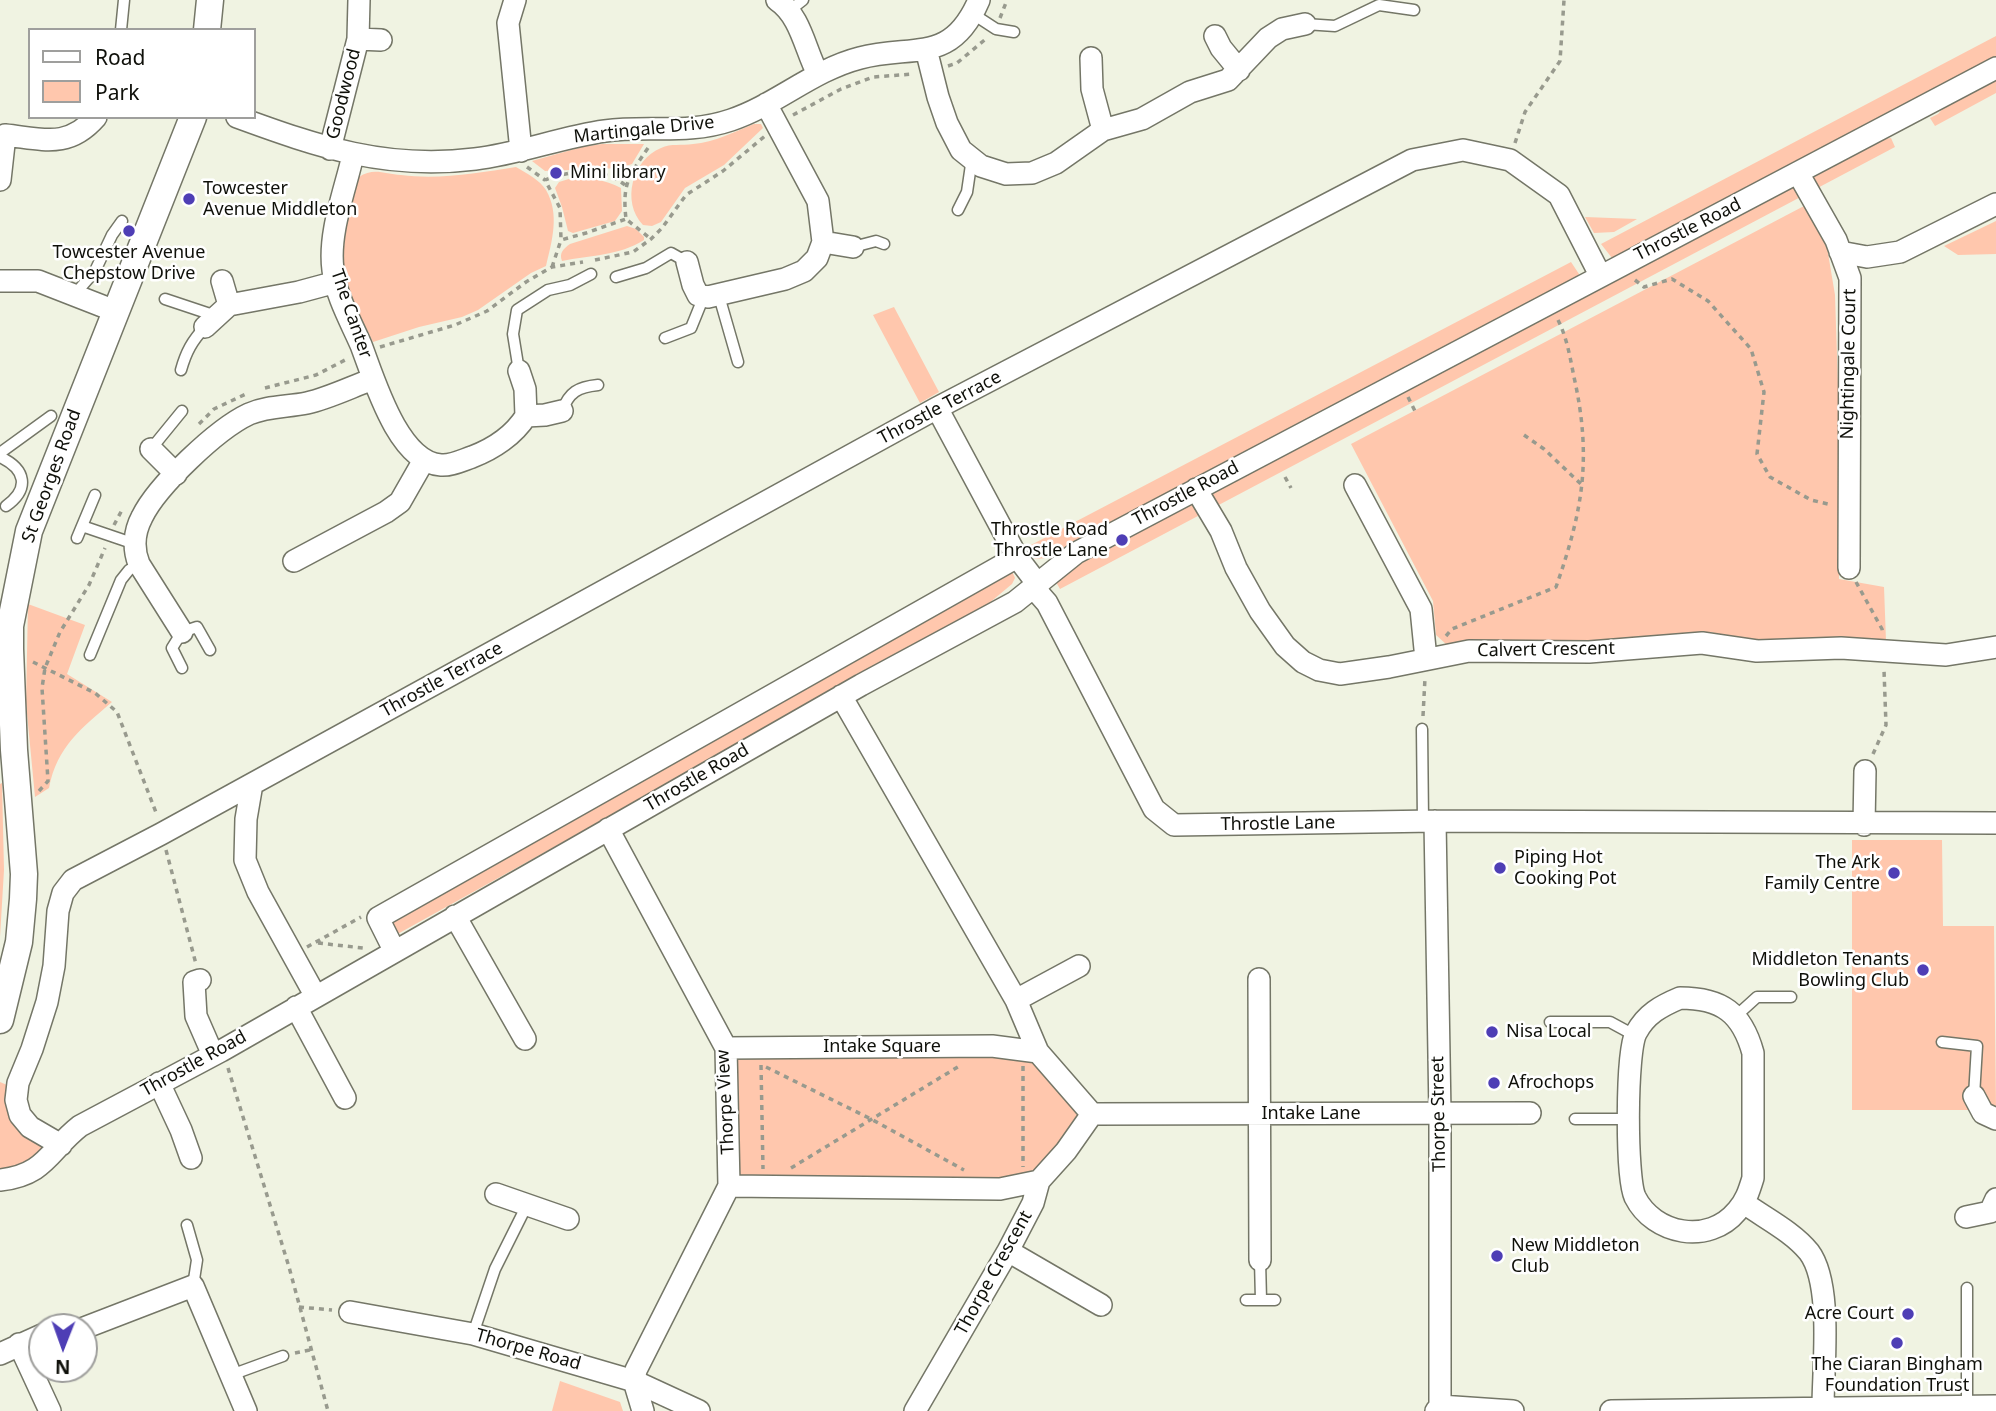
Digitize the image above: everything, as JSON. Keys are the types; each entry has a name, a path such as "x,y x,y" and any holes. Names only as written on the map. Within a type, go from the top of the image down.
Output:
{"street":[{"path":"207,28 210,0"},
{"name":"Goodwood","path":"330,149 358,38 359,0"},
{"path":"515,0 508,23 522,151"},
{"path":"790,4 818,74"},
{"name":"Martingale Drive","path":"243,119 353,155 440,162 522,151 597,132 702,128 732,120 818,74 860,58 926,49 948,42 976,7"},
{"path":"926,49 930,71 947,123 961,150 981,166 1006,174 1032,173 1056,163 1103,130 1142,119 1191,92 1228,80 1268,38 1282,29 1305,24"},
{"path":"1215,36 1239,71"},
{"name":"Goodwood","path":"358,38 381,40"},
{"path":"1091,58 1092,89 1103,130"},
{"name":"Throstle Road","path":"0,1180 37,1169 80,1126 217,1053 841,696 1015,602 1076,553 1996,68"},
{"path":"687,262 692,285 698,295 712,296 785,279 804,271 817,258 824,242 818,201 766,104"},
{"path":"0,180 2,135 68,139 85,130 94,119"},
{"name":"St Georges Road","path":"0,1020 19,942 24,874 5,626 29,531 192,119"},
{"name":"Throstle Terrace","path":"61,1145 30,1127 20,1115 16,1100 18,1083 47,1002 54,966 58,911 63,893 73,880 937,408 1412,160 1463,150 1510,160 1559,195 1608,271"},
{"name":"The Canter","path":"353,155 334,240 332,269 335,282 373,379 394,424 424,460"},
{"name":"Nightingale Court","path":"1798,173 1840,252 1850,278 1849,568"},
{"path":"1840,252 1867,257 1900,252 1996,204"},
{"path":"824,242 853,247"},
{"path":"0,281 37,281 114,311"},
{"path":"222,281 217,316 335,282"},
{"path":"519,371 525,389 526,416"},
{"path":"182,632 137,554 141,519 150,502 228,425 253,413 308,403 373,379"},
{"name":"Throstle Lane","path":"937,408 1017,557 1033,578 1154,809 1174,825 1429,821 1864,825 1996,823"},
{"path":"295,561 400,502 424,460 441,465 459,462 498,445 526,416 562,411"},
{"path":"151,449 176,474"},
{"path":"1355,485 1421,609 1426,659"},
{"name":"Calvert Crescent","path":"1196,489 1221,531 1236,568 1260,611 1285,646 1303,662 1319,670 1340,674 1469,651 1589,652 1702,643 1757,651 1841,648 1946,654 1996,647"},
{"name":"Throstle Road","path":"377,918 1017,557"},
{"path":"841,696 1016,1000 1030,1051 1092,1114"},
{"path":"1864,825 1865,771"},
{"path":"252,784 246,819 245,860 258,892 315,995"},
{"name":"Thorpe Street","path":"1429,821 1440,1114 1438,1409"},
{"name":"Thorpe View","path":"608,829 726,1048 729,1186 642,1355 634,1381"},
{"path":"455,916 525,1040"},
{"path":"377,918 394,950"},
{"path":"1016,1000 1079,966"},
{"path":"1259,979 1260,1260"},
{"path":"200,980 194,982 196,1016 217,1053"},
{"path":"1680,998 1701,998 1720,1004 1736,1017 1748,1033 1753,1053 1753,1178 1744,1203 1736,1214 1720,1226 1700,1232 1680,1232 1661,1225 1646,1212 1634,1196 1629,1176 1630,1055 1634,1035 1645,1018 1661,1005 1680,998"},
{"path":"296,1007 345,1098"},
{"name":"Intake Square","path":"726,1048 992,1046 1030,1051"},
{"path":"159,1083 191,1158"},
{"path":"1974,1096 1983,1113 1996,1119"},
{"name":"Intake Lane","path":"1092,1114 1530,1113"},
{"name":"Thorpe Crescent","path":"915,1411 1033,1203 1031,1183 1066,1151 1092,1114"},
{"path":"729,1186 1000,1189 1031,1183"},
{"path":"496,1194 568,1219"},
{"path":"1966,1217 1990,1212 1996,1199"},
{"path":"1744,1203 1809,1252 1821,1276 1824,1308 1823,1407"},
{"path":"1008,1251 1101,1305"},
{"path":"98,1323 193,1286 246,1411"},
{"name":"Thorpe Road","path":"350,1312 473,1334 634,1381 699,1411"},
{"path":"28,1341 9,1349 50,1411"},
{"path":"634,1381 643,1411"},
{"path":"1611,1411 1823,1407 1929,1409 1996,1406"},
{"path":"1438,1409 1513,1411"}],"lane":[{"path":"121,28 124,0"},
{"path":"1305,24 1341,24 1371,6 1414,10"},
{"path":"976,7 996,29 1013,32"},
{"path":"958,210 967,192 972,158"},
{"path":"75,294 95,271 112,235 122,221"},
{"path":"853,247 876,241 884,244"},
{"path":"616,277 646,268 671,253 687,262"},
{"path":"519,371 513,334 517,310 548,290 570,285 592,274"},
{"path":"665,338 691,328 712,296"},
{"path":"712,296 738,362"},
{"path":"165,299 217,316 192,341 181,370"},
{"path":"562,411 567,398 574,391 598,384"},
{"path":"151,449 182,411"},
{"path":"6,506 17,499 23,488 21,474 11,462 0,455 51,416"},
{"path":"77,538 95,495"},
{"path":"82,526 110,537 137,554 121,580 90,655"},
{"path":"183,668 172,648 182,632 197,627 210,650"},
{"path":"1422,729 1429,821"},
{"path":"1736,1017 1757,997 1791,997"},
{"path":"1550,1021 1610,1022 1634,1035"},
{"path":"1942,1042 1977,1046 1974,1096"},
{"path":"1575,1119 1629,1119"},
{"path":"473,1334 495,1269 527,1205"},
{"path":"187,1225 197,1260 193,1286"},
{"path":"1260,1260 1261,1300"},
{"path":"1967,1288 1967,1406"},
{"path":"1246,1300 1275,1300"},
{"path":"231,1375 283,1356"}],"path":[{"path":"195,428 215,409 243,394 316,375 363,352 455,325 487,311 526,282 552,267 632,252 662,229 686,195 723,171 776,126 809,105 873,77 930,71 957,63 996,29 1007,0"},
{"path":"1510,160 1525,112 1560,61 1564,0"},
{"path":"651,239 626,219 625,186 660,131"},
{"path":"552,267 561,240 560,208 545,180 559,174 593,173 614,176 625,186"},
{"path":"561,240 626,219"},
{"path":"1608,271 1644,287 1672,279 1708,301 1751,349 1763,392 1757,454 1770,477 1811,500 1848,508"},
{"path":"1422,729 1426,659 1452,629 1556,587 1571,543 1583,486 1584,440 1578,395 1564,333 1549,303"},
{"path":"1524,435 1544,449 1583,486"},
{"path":"1285,477 1290,488"},
{"path":"18,797 38,792 48,781 49,763 42,688 45,668 60,632 89,586 125,506"},
{"path":"45,668 95,693 117,712 159,819 200,980"},
{"path":"293,955 360,918 377,918"},
{"path":"316,943 394,950"},
{"path":"763,1185 992,1046"},
{"path":"726,1048 871,1119 965,1170"},
{"path":"1030,1051 1031,1183"},
{"path":"217,1053 245,1121 328,1411"},
{"path":"761,1065 763,1185"},
{"path":"299,1307 350,1312"}],"green space":[{"path":"1996,36 1996,56 1612,258 1601,244"},
{"path":"1996,74 1996,93 1935,126 1930,118 1938,114 1955,95"},
{"path":"754,124 761,124 763,128 724,165 685,188 661,222 652,226 643,225 636,216 631,194 637,172 651,154 669,146 709,141"},
{"path":"1891,138 1895,147 1060,589 1056,582 1103,547 1872,140"},
{"path":"644,144 632,164 620,168 545,171 532,161 582,147"},
{"path":"516,167 540,183 553,208 554,228 546,266 531,273 478,310 373,342 350,294 341,255 345,226 359,177 374,172 444,176"},
{"path":"572,178 597,180 621,188 622,211 615,221 573,233 568,231 555,188 559,182"},
{"path":"1804,206 1827,247 1835,295 1839,417 1839,579 1884,587 1886,641 1754,641 1710,632 1594,643 1447,645 1436,635 1433,601 1351,444"},
{"path":"1585,217 1637,219 1614,232 1594,233"},
{"path":"1996,221 1996,254 1958,255 1944,246"},
{"path":"627,226 636,229 644,240 614,252 562,261 562,251 570,244"},
{"path":"1571,262 1579,274 1578,277 1046,558 1035,559 1029,551 1031,545"},
{"path":"894,307 939,392 920,403 873,315"},
{"path":"1011,569 1015,578 1012,584 982,609 394,936 389,927 394,914"},
{"path":"28,604 85,625 67,674 112,702 72,739 58,760 49,788 35,797 26,703"},
{"path":"2,783 4,870 0,937 0,784"},
{"name":"Middleton Tenants Bowling Club","path":"1852,840 1942,840 1943,926 1994,926 1996,1110 1852,1110"},
{"path":"726,1048 1038,1052 1092,1114 1039,1181 729,1186"},
{"path":"0,1082 7,1085 49,1147 28,1163 0,1171"},
{"path":"560,1381 620,1402 623,1411 552,1411"}],"place":[{"name":"Mini library","path":"556,173"},
{"name":"Towcester Avenue Middleton","path":"189,199"},
{"name":"Towcester Avenue Chepstow Drive","path":"129,231"},
{"name":"Throstle Road Throstle Lane","path":"1122,540"},
{"name":"Piping Hot Cooking Pot","path":"1500,868"},
{"name":"The Ark Family Centre","path":"1894,873"},
{"name":"Middleton Tenants Bowling Club","path":"1923,970"},
{"name":"Nisa Local","path":"1492,1032"},
{"name":"Afrochops","path":"1494,1083"},
{"name":"New Middleton Club","path":"1497,1256"},
{"name":"Acre Court","path":"1908,1314"},
{"name":"The Ciaran Bingham Foundation Trust","path":"1897,1343"}]}
